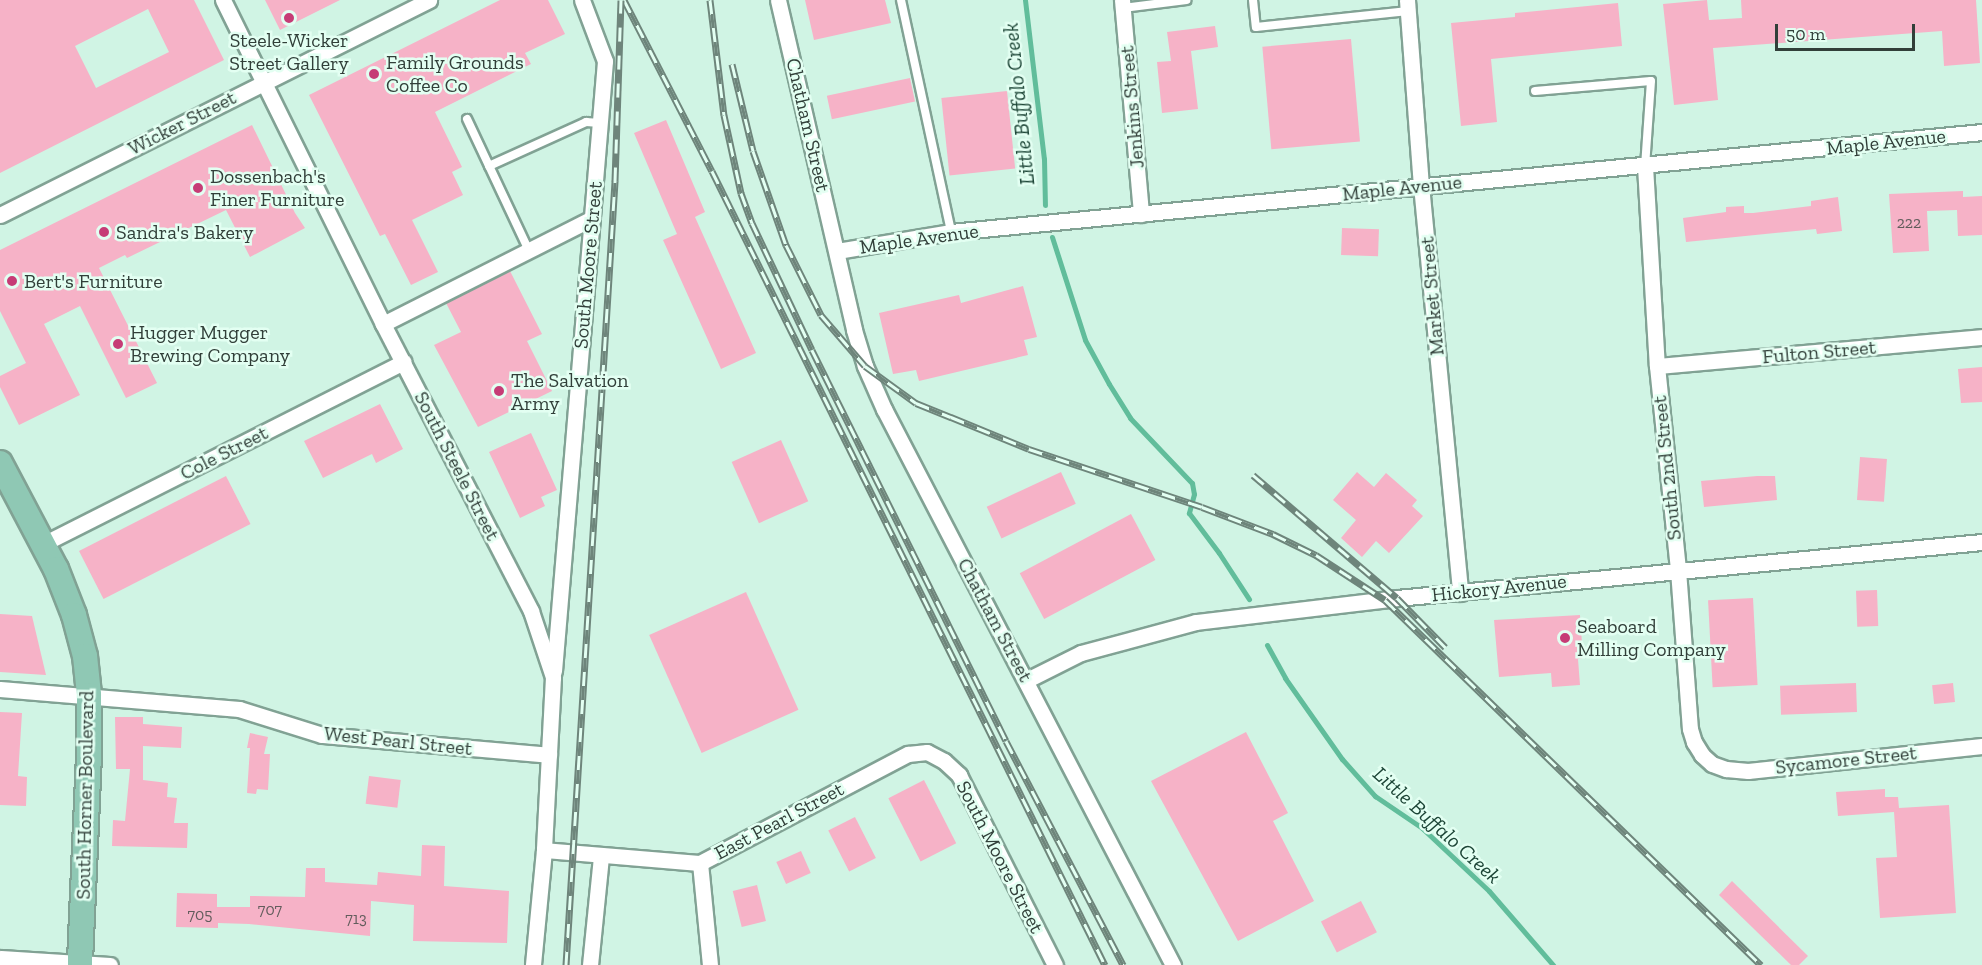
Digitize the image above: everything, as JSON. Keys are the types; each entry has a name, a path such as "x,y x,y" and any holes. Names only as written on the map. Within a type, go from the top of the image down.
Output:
{"main road":[{"name":"South Horner Boulevard","path":"0,463 43,544 74,615 84,656 89,695 80,964"}],"street":[{"name":"South Steele Street","path":"223,0 383,324 531,611 553,677 544,850 533,965"},
{"name":"Wicker Street","path":"0,214 429,0"},
{"name":"South Moore Street","path":"553,677 605,61 582,0"},
{"name":"Chatham Street","path":"778,0 854,330 865,366 884,409 1173,965"},
{"name":"Jenkins Street","path":"1123,4 1141,214"},
{"name":"Market Street","path":"1407,5 1421,185 1460,593"},
{"name":"Maple Avenue","path":"839,258 951,232 1982,132"},
{"name":"South 2nd Street","path":"1645,166 1657,366 1678,570 1690,729 1702,755 1712,764"},
{"path":"383,324 591,219"},
{"name":"Fulton Street","path":"1657,366 1982,337"},
{"name":"Cole Street","path":"43,544 404,363"},
{"name":"Hickory Avenue","path":"1027,681 1081,653 1185,625 1317,607 1982,542"},
{"name":"West Pearl Street","path":"0,689 239,709 322,735 549,755"},
{"name":"Sycamore Street","path":"1712,764 1726,769 1748,771 1982,746"},
{"name":"East Pearl Street","path":"544,850 700,863 908,754 927,752 936,756"},
{"name":"South Moore Street","path":"936,756 958,775 1055,965"},
{"path":"590,965 601,856"},
{"path":"700,863 710,965"},
{"path":"0,958 110,965"}],"lane":[{"path":"901,0 951,232"},
{"path":"1123,4 1186,0"},
{"path":"1253,0 1256,27 1407,5"},
{"path":"1535,91 1651,81 1645,166"},
{"path":"467,119 529,251"},
{"path":"489,166 586,122 600,123"}],"building":[{"path":"0,0 194,0 224,60 0,173","holes":["148,9 169,52 96,88 75,46"]},
{"name":"Steele-Wicker Street Gallery","path":"265,0 340,0 280,30"},
{"path":"500,0 548,0 565,34 525,53 531,64 435,112 462,167 452,172 463,195 412,220 438,272 411,285 385,234 380,236 309,95"},
{"path":"805,0 885,0 891,23 814,40"},
{"path":"1707,0 1709,20 1742,18 1741,0 1976,0 1980,63 1944,66 1942,31 1713,48 1718,100 1674,105 1663,4"},
{"path":"1618,3 1622,46 1491,59 1497,122 1461,126 1451,23 1515,17 1515,13"},
{"path":"1215,26 1218,47 1191,51 1198,109 1162,113 1157,62 1171,61 1167,32"},
{"path":"1351,39 1360,142 1271,149 1262,47"},
{"path":"910,78 915,101 832,119 827,96"},
{"path":"1007,91 1015,169 950,175 941,98"},
{"path":"666,120 705,212 695,217 756,353 721,369 663,240 677,234 634,133"},
{"path":"252,125 295,213 305,228 250,257 226,210 127,258 125,255 99,268 157,383 126,398 80,306 44,324 80,395 19,425 0,387 0,376 26,363 0,311 0,250"},
{"path":"1963,191 1963,197 1982,196 1982,235 1958,236 1957,210 1927,211 1929,251 1893,253 1889,194"},
{"path":"1838,197 1842,231 1817,234 1816,229 1686,242 1683,218 1726,212 1726,207 1744,206 1744,213 1753,213 1811,206 1811,201"},
{"path":"1342,228 1379,229 1378,256 1341,255"},
{"path":"510,271 542,334 527,341 552,391 478,427 434,345 461,332 446,303"},
{"path":"1023,286 1037,337 1024,340 1028,355 919,381 916,370 893,374 879,313 959,295 961,303"},
{"path":"1982,367 1982,402 1961,403 1958,369"},
{"path":"380,404 403,449 376,463 372,454 323,478 304,441"},
{"path":"531,433 557,490 541,497 545,506 520,518 489,452"},
{"path":"781,440 808,501 759,523 732,462"},
{"path":"1860,457 1887,459 1884,502 1857,500"},
{"path":"1061,472 1076,504 1001,538 987,507"},
{"path":"1357,472 1374,487 1386,473 1417,500 1412,506 1423,516 1389,553 1376,541 1362,557 1341,538 1356,520 1333,500"},
{"path":"226,476 251,524 103,599 79,551"},
{"path":"1775,476 1777,500 1704,507 1701,481"},
{"path":"1131,514 1155,560 1044,619 1020,573"},
{"path":"1877,590 1878,626 1857,627 1856,591"},
{"path":"746,592 798,710 702,753 649,635"},
{"path":"1753,598 1758,685 1713,687 1708,600"},
{"path":"0,614 32,616 46,675 0,672"},
{"path":"1580,615 1583,658 1578,659 1580,685 1552,687 1551,673 1499,677 1494,620"},
{"path":"1856,683 1857,712 1781,715 1780,686"},
{"path":"1953,683 1955,702 1934,704 1932,685"},
{"path":"0,712 22,713 18,776 27,777 26,806 0,805"},
{"path":"115,717 143,717 143,724 182,727 181,748 143,746 143,780 168,783 167,797 177,798 174,823 188,823 187,848 112,846 113,820 125,821 130,769 116,769"},
{"path":"1246,732 1288,813 1273,821 1314,901 1238,941 1151,781"},
{"path":"250,733 268,737 264,754 270,754 268,790 257,789 256,794 247,793 250,748 247,748"},
{"path":"369,776 401,780 397,808 366,804"},
{"path":"924,780 956,843 921,861 888,798"},
{"path":"1885,789 1885,797 1898,797 1899,808 1949,805 1956,913 1880,918 1876,858 1897,857 1894,812 1838,816 1836,792"},
{"path":"855,817 876,858 849,872 828,831"},
{"path":"422,845 445,846 444,886 509,891 507,943 413,941 414,905 371,901 370,936 249,924 218,923 218,928 176,927 177,893 217,894 217,907 250,907 250,896 305,897 306,868 325,868 325,882 377,885 378,872 421,876"},
{"path":"801,851 811,873 786,884 776,862"},
{"path":"1732,881 1808,956 1799,965 1791,965 1719,895"},
{"path":"757,885 766,921 742,927 733,891"},
{"path":"1361,901 1377,932 1337,953 1321,921"}],"waterway":[{"name":"Little Buffalo Creek","path":"1025,0 1044,159 1045,205"},
{"name":"Little Buffalo Creek","path":"1052,237 1085,340 1130,418 1192,483 1194,494 1189,513 1249,599"},
{"name":"Little Buffalo Creek","path":"1267,645 1285,678 1342,759 1375,796 1422,828 1489,891 1553,965"}],"railway":[{"path":"566,965 615,181 621,0"},
{"path":"624,0 712,171 1105,965"},
{"path":"710,0 724,115 741,193 752,223 812,350 1006,741 1123,965"},
{"path":"732,64 753,151 786,245 821,315 865,366 916,403 1029,449 1202,507 1273,534 1316,555 1385,600 1761,965"},
{"path":"1253,475 1397,598 1445,647"}],"place":[{"name":"Steele-Wicker Street Gallery","path":"289,18"},
{"name":"Family Grounds Coffee Co","path":"374,74"},
{"name":"Dossenbach's Finer Furniture","path":"198,188"},
{"name":"Sandra's Bakery","path":"104,232"},
{"name":"Bert's Furniture","path":"12,281"},
{"name":"Hugger Mugger Brewing Company","path":"118,344"},
{"name":"The Salvation Army","path":"499,391"},
{"name":"Seaboard Milling Company","path":"1565,638"}]}
